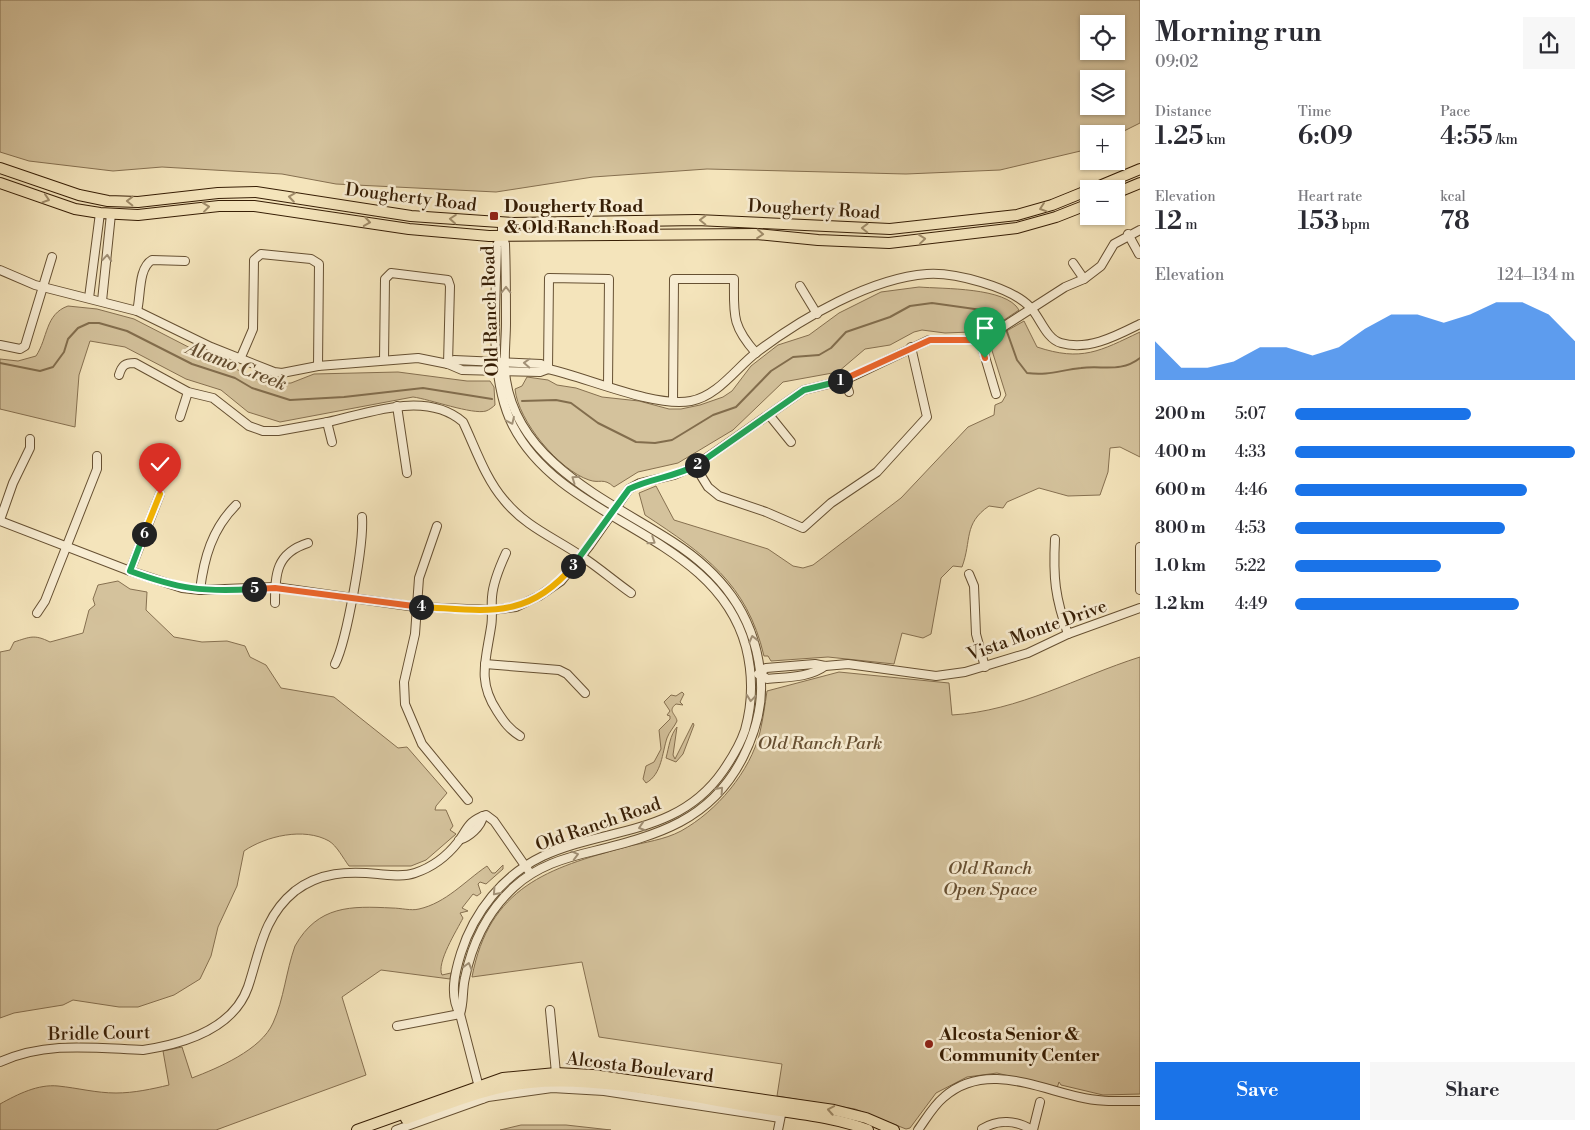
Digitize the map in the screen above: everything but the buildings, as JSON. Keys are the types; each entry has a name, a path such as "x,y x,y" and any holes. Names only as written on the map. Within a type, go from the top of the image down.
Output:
{"main road":[{"name":"Dougherty Road","path":"0,168 79,195 108,201 138,202 218,193 256,192 411,216 502,222 697,220 890,229 1017,215 1043,208 1080,193"},
{"name":"Dougherty Road","path":"1112,180 1140,169"},
{"name":"Dougherty Road","path":"0,183 75,208 100,213 138,216 219,206 254,206 409,229 502,236 756,234 818,240 889,242 1017,228 1056,217 1080,208"},
{"path":"1125,189 1140,183"},
{"name":"Alcosta Boulevard","path":"376,1130 480,1092 503,1078 556,1073 593,1075 834,1121 868,1130"},
{"name":"Alcosta Boulevard","path":"357,1130 480,1092 529,1083 577,1082 782,1111 834,1110 866,1118 894,1130"}],"street":[{"path":"89,298 100,213"},
{"path":"102,302 111,214"},
{"name":"Old Ranch Road","path":"480,1092 460,1014 453,1004 454,982 465,940 485,904 508,880 543,856 568,847 660,822 681,810 703,793 717,779 732,758 744,732 749,712 751,675 742,633 718,592 687,563 547,472 529,451 513,426 504,406 501,372 497,245 502,236 502,222"},
{"path":"30,439 30,448 13,483 0,521 130,571 168,584 200,590 275,588 416,607 492,610 516,607 539,596 561,581 629,489 640,484 674,475 695,466 770,416 804,390 845,380 911,347 930,340 980,340 992,334 1065,287 1084,279 1101,266 1114,244 1128,234 1140,230"},
{"path":"1128,234 1139,254"},
{"path":"241,357 253,329 254,260 256,256 266,254 316,260 319,264 318,366"},
{"path":"0,345 20,348 25,346 52,257"},
{"path":"137,311 144,269 148,262 152,260 185,261"},
{"path":"1073,263 1084,279"},
{"path":"0,270 44,288 137,311 211,347 241,357 258,367 274,372 282,373 318,366 418,358 448,364 462,370 540,372 548,369"},
{"path":"384,360 385,279 391,273 448,280 450,286 448,364"},
{"path":"448,364 454,360 541,364 548,369 649,397 674,401 692,401 710,392 756,353 817,314 870,288 926,274 947,275 1006,291 1022,299 1032,308 1052,338 1060,343 1098,343 1140,324"},
{"path":"548,369 549,278 609,279 608,386"},
{"path":"674,401 674,279 734,279 737,326 741,336 756,353"},
{"path":"800,286 817,314"},
{"path":"980,340 996,394"},
{"path":"695,466 708,488 719,496 766,512 803,528 831,503 877,472 927,417 911,347"},
{"path":"119,375 122,367 127,363 135,363 188,392 213,398 249,426 263,431 278,431 327,422 397,406 422,406 455,415 462,422 490,479 503,499 522,519 543,535 581,556 631,593"},
{"name":"Old Ranch Road","path":"460,1014 463,1004 467,966 483,926 506,895 532,874 546,866 570,856 663,832 685,820 709,802 725,785 747,750 759,713 761,674 752,631 740,606 726,586 710,568 692,554 553,463 536,445 512,405 501,372"},
{"path":"845,380 848,392"},
{"path":"180,416 188,392"},
{"path":"397,406 407,473"},
{"path":"770,416 791,442"},
{"path":"327,422 332,442"},
{"path":"37,613 45,601 68,546 97,468 96,456"},
{"path":"130,571 160,494"},
{"path":"200,590 208,548 226,516 236,505"},
{"path":"335,664 341,652 351,598 363,531 362,517"},
{"path":"437,526 419,578 415,634 404,682 405,704 422,744 468,800"},
{"path":"1055,539 1054,586 1056,601 1068,634"},
{"path":"275,603 276,571 281,560 297,547 308,543"},
{"path":"1140,547 1140,590"},
{"path":"506,553 492,596 484,685 492,704 509,729 520,736"},
{"path":"969,574 974,586 976,634 985,667"},
{"name":"Vista Monte Drive","path":"751,675 761,674 766,668 815,664 825,666 848,664 936,676 965,672 1028,653 1068,634 1140,608"},
{"path":"485,664 559,670 567,674 585,693"},
{"name":"Bridle Court","path":"0,1062 22,1053 55,1046 143,1050 175,1043 202,1033 226,1020 239,1005 248,987 264,930 276,910 296,890 317,878 340,872 413,874 436,863 459,840 463,831 473,821 482,816 486,815 494,821 532,874"},
{"path":"550,1010 556,1073"},
{"path":"397,1026 460,1014"},
{"path":"918,1130 944,1096 960,1085 981,1079 1008,1079 1095,1100 1140,1101"},
{"name":"Alcosta Boulevard","path":"396,1130 480,1092"},
{"path":"982,1129 993,1122 1001,1121 1032,1130 1040,1102"},
{"path":"778,1130 782,1111"}],"green space":[{"path":"0,0 1140,0 1140,123 1125,130 1125,125 1080,125 1080,151 1000,170 906,174 707,169 593,177 496,192 336,184 282,174 162,167 113,171 29,161 0,152"},
{"path":"919,287 988,293 1012,302 1019,310 989,330 978,328 971,332 945,333 922,330 914,332 890,345 865,349 838,372 783,382 733,430 678,463 638,472 614,487 604,481 589,480 577,475 565,466 542,443 532,429 518,402 515,389 522,386 527,377 548,380 557,385 576,388 602,397 639,401 669,409 681,409 700,405 723,397 732,391 751,366 778,345 809,335 839,313 881,292"},
{"path":"68,306 97,309 134,319 202,354 223,361 248,376 269,384 291,383 314,374 398,372 467,381 490,381 494,387 495,405 487,411 480,412 413,397 280,422 248,412 221,390 186,379 125,347 90,341 79,375 75,427 0,409 0,359 18,361 36,356 51,321 55,315"},
{"path":"1024,321 1037,347 1066,354 1079,354 1102,349 1140,332 1140,457 1120,447 1110,448 1108,472 1100,495 1068,496 1039,488 1007,502 1003,508 989,506 975,519 962,567 953,566 941,578 931,634 923,638 902,633 894,664 828,657 771,661 768,656 764,656 747,609 720,573 686,543 645,515 639,493 656,486 674,520 768,549 793,566 803,568 813,565 901,498 968,427 994,415 995,405 1002,402 1006,395 989,341"},
{"path":"118,581 130,589 147,592 146,610 174,637 202,642 227,641 245,646 250,657 266,665 281,688 334,697 398,748 407,747 447,793 435,810 446,810 453,826 450,830 456,834 426,860 411,866 349,866 332,843 319,837 308,835 285,835 263,841 244,851 237,886 218,927 211,956 200,979 174,995 138,1007 119,1007 73,1000 63,1005 14,1013 0,1018 0,652 10,650 14,642 28,638 36,637 50,642 83,633 89,610 95,605 93,599 98,585"},
{"name":"Old Ranch Open Space","path":"1140,657 1140,1094 1103,1095 1061,1085 1059,1082 1057,1088 997,1073 967,1077 936,1093 910,1128 906,1129 855,1109 777,1096 782,1064 599,1037 582,962 472,977 480,946 492,922 508,902 526,886 547,874 571,864 675,834 707,813 730,789 748,762 761,727 767,691 839,672 949,683 952,715 1001,707 1024,700"},
{"path":"682,692 684,694 680,702 683,705 676,704 672,709 677,721 667,738 661,763 655,774 646,783 643,779 646,766 654,762 661,749 659,730 670,719 670,716 667,715 670,711 664,702 671,695 676,696"},
{"path":"693,723 694,725 683,754 676,762 666,758 671,737 677,727 673,755 675,759"},
{"path":"503,865 503,869 486,884 480,882 478,884 481,893 477,896 473,894 462,908 468,911 460,913 463,918 448,946 442,963 442,975 451,973 450,979 381,970 342,997 366,1075 216,1130 0,1130 0,1104 21,1093 36,1088 58,1086 101,1092 136,1092 169,1085 163,1051 182,1047 192,1078 238,1057 259,1042 273,1023 280,1004 295,946 314,922 325,915 349,908 377,907 413,910 429,906 447,897 487,866 492,873 495,873"},
{"path":"521,1125 566,1125 611,1130 500,1130"}],"waterway":[{"name":"Alamo Creek","path":"522,401 556,400 571,403 598,423 636,442 655,443 672,440 713,415 736,407 771,371 793,357 819,355 831,348 846,332 890,317 910,306 932,303 996,312 1004,325"},
{"name":"Alamo Creek","path":"0,363 40,371 53,367 64,352 68,339 78,328 89,323 99,323 127,331 192,364 235,378 252,388 290,400 344,397 423,388 492,399"},
{"name":"Alamo Creek","path":"1006,329 1017,360 1027,373 1041,374 1089,367 1119,367 1133,363 1140,358"}],"place":[{"name":"Dougherty Road & Old Ranch Road","path":"494,216"},
{"name":"Alcosta Senior & Community Center","path":"929,1044"}],"route":[{"path":"160,494 130,571 161,582 182,588 200,590 275,588 416,607 492,610 516,607 539,596 561,581 607,522 629,489 640,484 674,475 695,466 770,416 804,390 845,380 911,347 930,340 980,340 985,358"}],"park label":[{"name":"Old Ranch Park","path":"820,743"}]}
